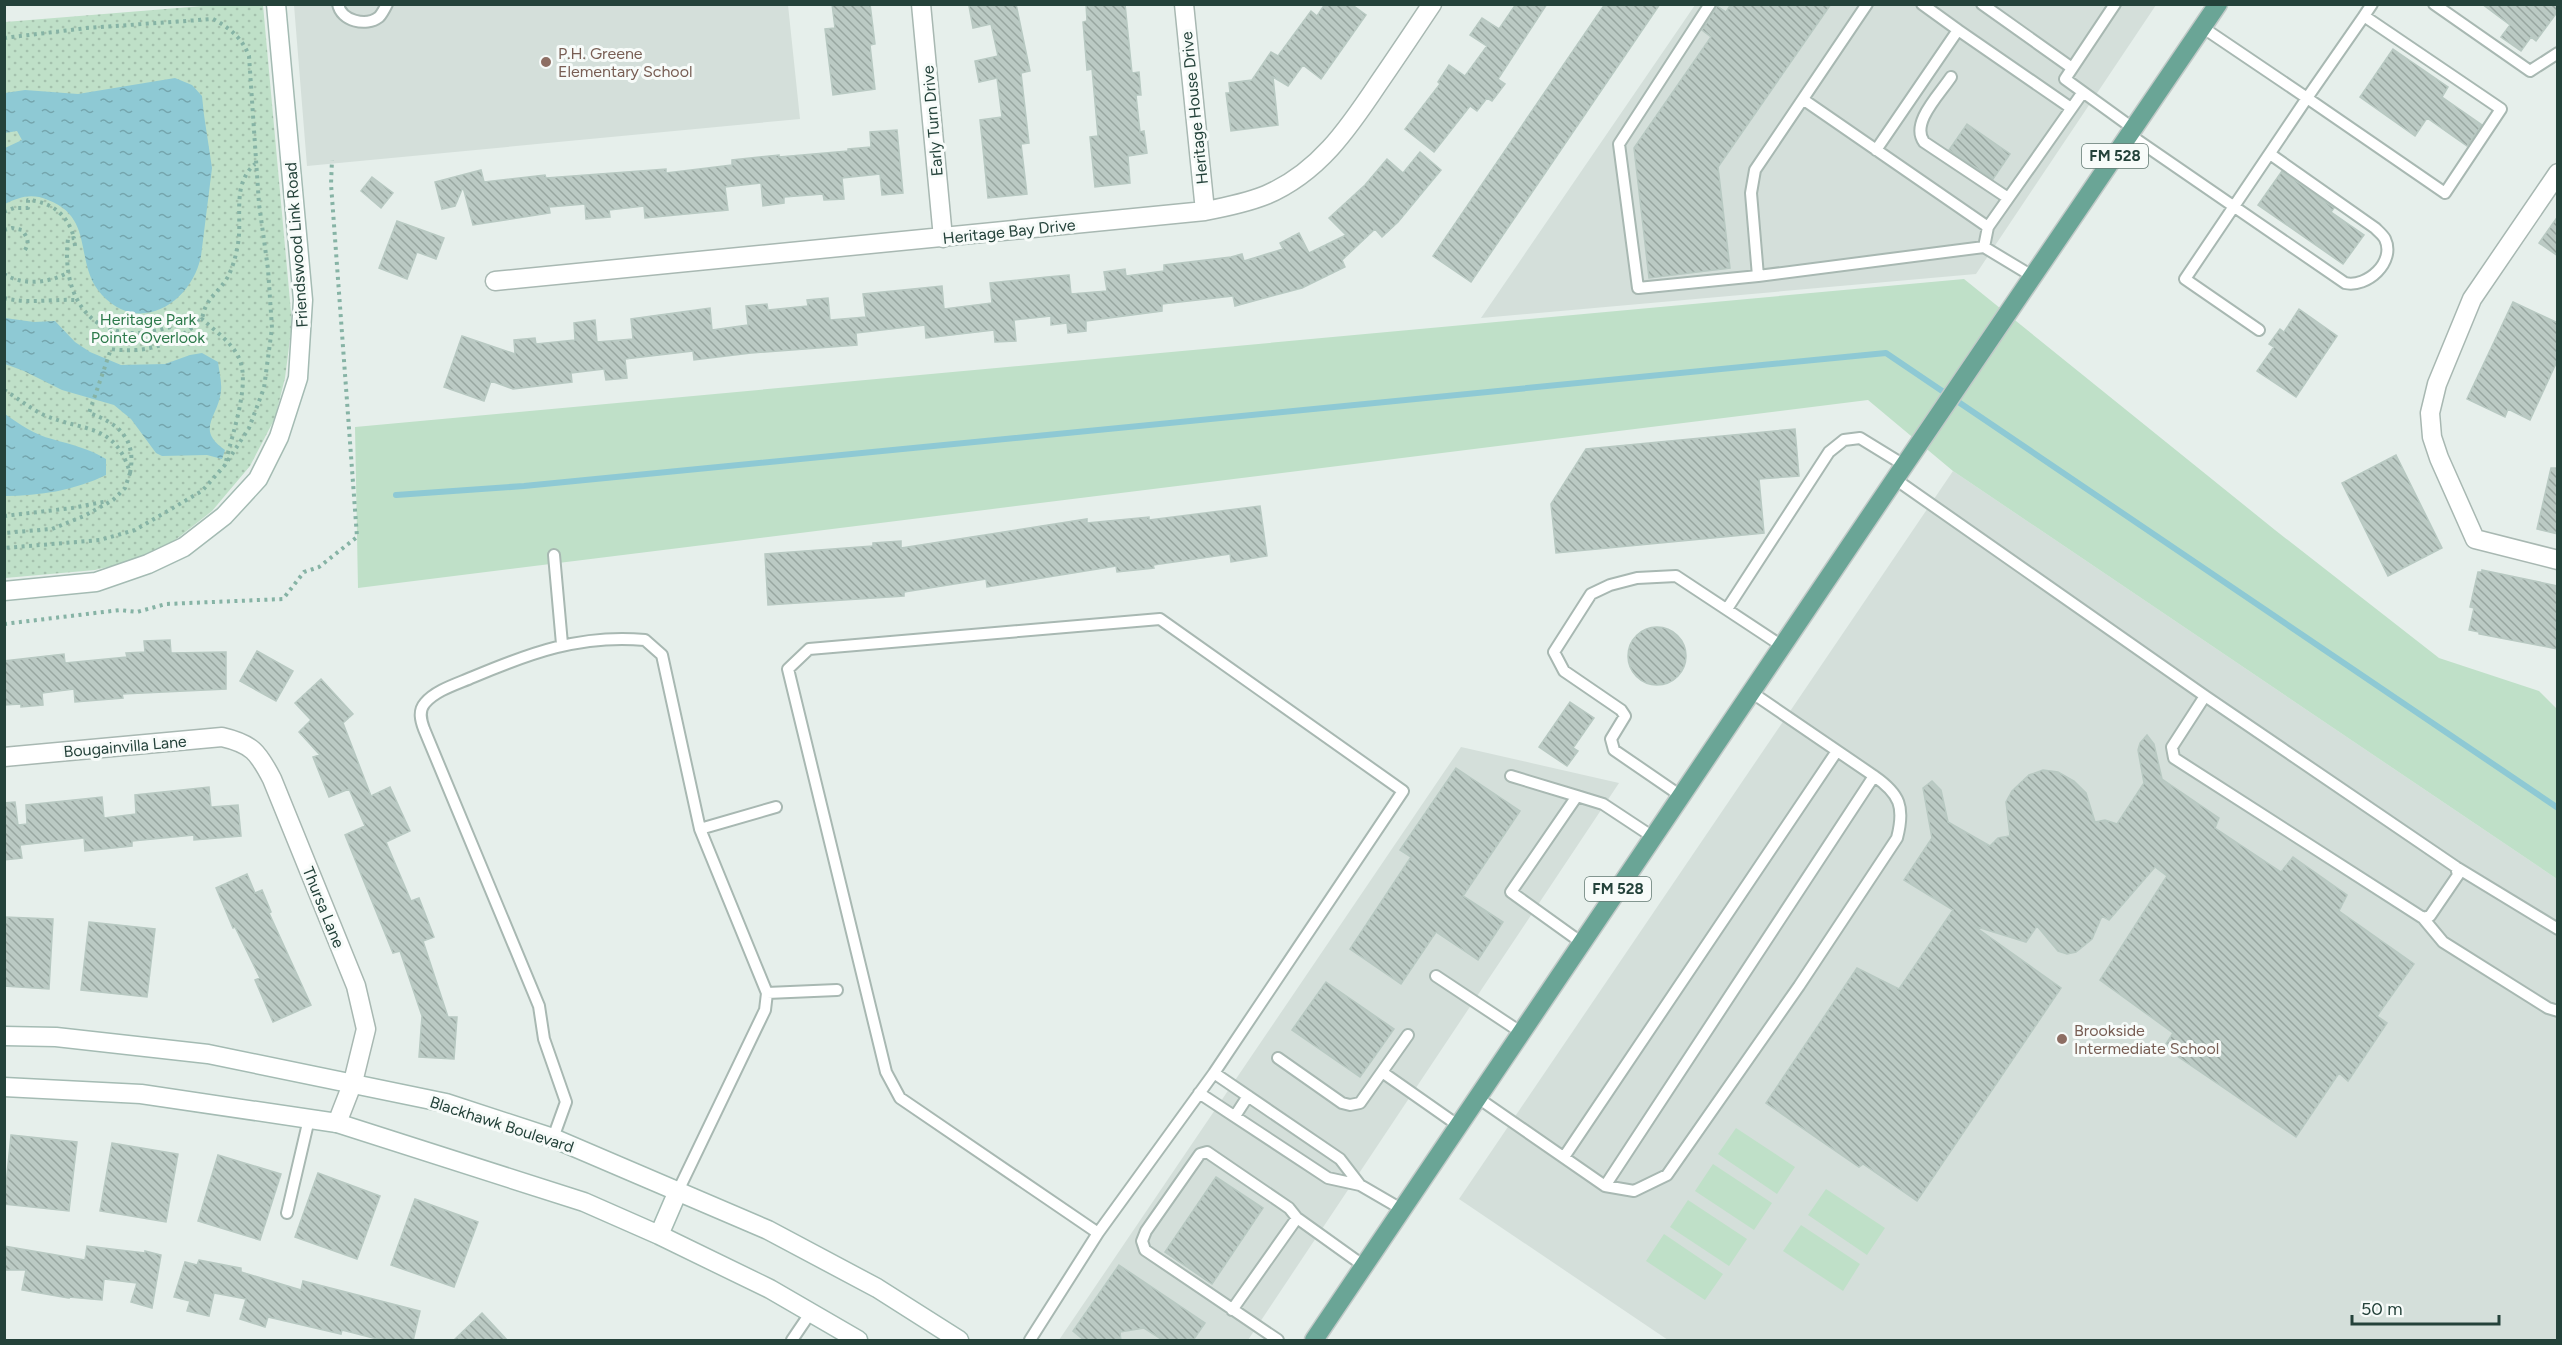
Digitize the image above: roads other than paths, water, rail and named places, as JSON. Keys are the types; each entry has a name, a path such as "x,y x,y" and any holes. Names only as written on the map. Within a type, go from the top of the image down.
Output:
{"main road":[{"name":"FM 528","path":"1314,1341 1899,472 2218,4"}],"street":[{"name":"Friendswood Link Road","path":"4,591 96,582 148,564 184,547 224,516 258,479 279,437 298,378 303,300 276,4"},
{"name":"Early Turn Drive","path":"921,4 943,238"},
{"name":"Heritage House Drive","path":"1184,4 1204,211"},
{"name":"Heritage Bay Drive","path":"495,281 1204,211 1244,203 1269,194 1297,178 1318,162 1346,132 1432,4"},
{"path":"2558,173 2472,299 2437,384 2430,413 2432,437 2439,458 2475,539 2558,560"},
{"name":"Bougainvilla Lane","path":"4,757 222,737 245,742"},
{"name":"Thursa Lane","path":"245,742 263,761 272,779 356,986 366,1029 353,1082 337,1123"},
{"name":"Blackhawk Boulevard","path":"4,1036 56,1037 208,1054 353,1082 446,1103 553,1138 768,1230 877,1288 959,1341"},
{"path":"4,1087 141,1094 337,1123 584,1202 659,1235 770,1289 858,1341"},
{"path":"659,1235 678,1191"}],"lane":[{"path":"338,4 339,9 349,20 365,22 378,18 387,4"},
{"path":"1710,4 1619,144 1638,288 1758,276 1984,248 2032,276"},
{"path":"1758,276 1751,193 1755,170 1867,4"},
{"path":"1922,4 2071,108"},
{"path":"1982,4 2072,68"},
{"path":"2115,4 2065,79 2233,207 2345,284 2361,283 2371,278 2385,259 2386,240 2375,228 2270,154"},
{"path":"2259,330 2185,279 2372,4"},
{"path":"2434,4 2530,71 2558,53"},
{"path":"2202,27 2445,193 2501,109 2364,16"},
{"path":"1876,150 1958,30"},
{"path":"1951,77 1919,126 1919,135 1924,142 2008,198"},
{"path":"1984,248 1988,227 2083,92"},
{"path":"1804,100 1988,227"},
{"path":"1727,609 1829,452 1844,440 1860,438 1899,472 2205,696 2456,867 2558,929"},
{"path":"554,555 562,644"},
{"path":"1681,796 1614,750 1611,740 1625,716 1621,710 1564,671 1554,652 1591,594 1637,578 1676,576 1782,646"},
{"path":"1030,1341 1098,1233 1214,1073 1403,791 1160,619 821,646 808,649 788,669 886,1071 900,1098 1098,1233"},
{"path":"553,1138 566,1102 544,1039 539,1006 424,729 421,713 424,704 443,690 526,655 562,644 645,640 657,649 665,668 700,829 767,993 765,1010 678,1191"},
{"path":"1478,1098 1605,1186 1634,1191 1667,1175 1799,986 1897,838 1901,820 1898,798 1888,786 1874,776 1751,693"},
{"path":"2205,696 2172,747 2174,758 2423,918 2443,942 2548,1008 2558,1011"},
{"path":"1564,1156 1837,751"},
{"path":"1511,776 1604,804 1653,837"},
{"path":"1605,1186 1874,776"},
{"path":"1577,796 1511,892 1582,943"},
{"path":"700,829 776,807"},
{"path":"2423,918 2430,916 2458,874 2456,867"},
{"path":"1436,976 1522,1032"},
{"path":"767,993 837,990"},
{"path":"1278,1058 1342,1103 1350,1106 1360,1103 1408,1035"},
{"path":"1382,1071 1459,1126"},
{"path":"1214,1073 1340,1159 1360,1185"},
{"path":"1199,1093 1328,1178 1360,1185 1402,1210"},
{"path":"1234,1116 1248,1096"},
{"path":"287,1213 309,1119"},
{"path":"1278,1341 1148,1254 1142,1240 1146,1231 1195,1158 1207,1152 1289,1208 1297,1218 1364,1266"},
{"path":"1232,1311 1297,1218"},
{"path":"792,1341 811,1312"}],"water":[{"path":"175,78 192,85 202,96 212,168 201,256 196,273 176,299 148,313 132,313 117,307 102,295 93,283 79,230 73,218 63,208 48,200 31,196 5,204 5,148 22,140 17,131 5,133 5,93 25,90 78,94"},
{"path":"5,318 34,322 55,321 75,342 90,352 121,365 165,364 202,353 218,362 221,391 210,429 211,436 216,443 225,450 222,459 207,455 162,456 156,453 131,419 114,405 62,390 5,364"},
{"path":"5,414 39,435 86,449 106,459 106,475 82,485 57,491 5,496"}],"waterway":[{"path":"396,495 524,486 1886,353 2558,808"}],"place":[{"name":"P.H. Greene Elementary School","path":"546,62"},
{"name":"Brookside Intermediate School","path":"2062,1039"}],"park label":[{"name":"Heritage Park Pointe Overlook","path":"148,328"}]}
